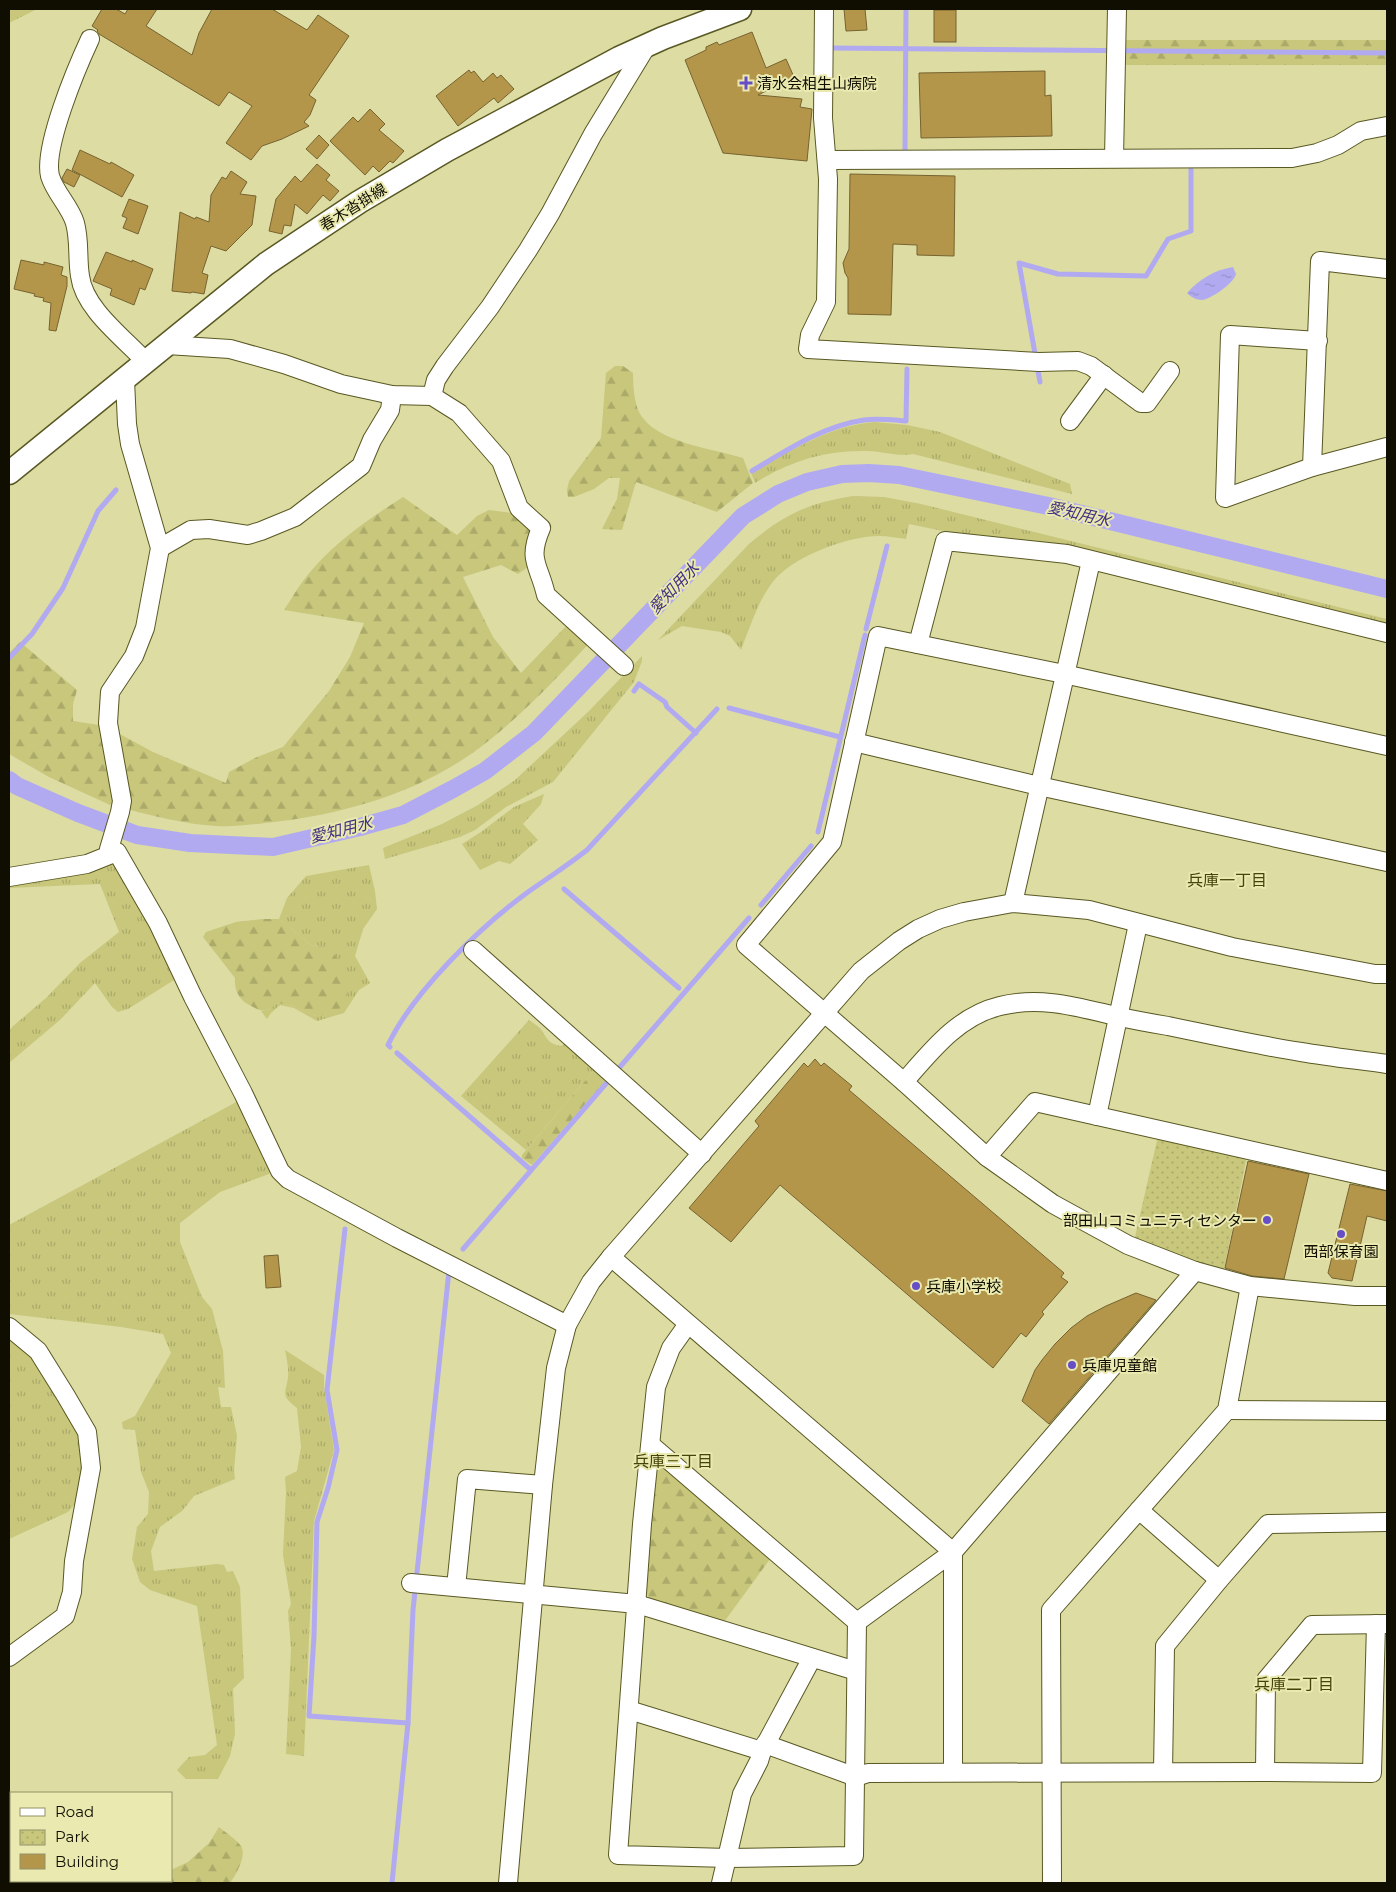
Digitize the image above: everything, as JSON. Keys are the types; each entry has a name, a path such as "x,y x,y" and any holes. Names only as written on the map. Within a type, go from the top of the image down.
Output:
{"main road":[{"name":"春木沓掛線","path":"9,473 266,264 359,202 447,150 619,58 663,38 740,9"}],"street":[{"path":"824,9 823,118 826,160 826,302 810,334 808,349 1039,362 1078,361 1091,366 1141,403 1148,403 1170,371"},
{"path":"1114,158 1118,9"},
{"path":"90,39 74,73 56,130 49,154 50,176 74,220 79,239 80,276 90,303 146,362"},
{"path":"432,396 436,380 490,307 532,243 646,47"},
{"path":"826,160 1292,158 1317,154 1338,145 1361,131 1387,126"},
{"path":"1312,467 1320,261 1387,269"},
{"path":"1318,341 1230,335 1225,498 1312,467 1387,447"},
{"path":"167,345 230,349 284,364 341,384 392,395 432,396 459,413 501,461 519,508 541,528 533,555 546,595 624,666"},
{"path":"1070,421 1104,375"},
{"path":"109,849 122,801 108,723 110,692 134,656 145,628 160,548 130,444 125,380"},
{"path":"160,548 191,530 209,528 248,535 295,517 361,466 372,440 390,410 392,395"},
{"path":"918,644 945,541 1067,554 1387,633"},
{"path":"1013,903 1091,561"},
{"path":"1387,746 1064,674 878,636 832,842 746,945 987,1157 1054,1204 1128,1245 1195,1272 1250,1286 1355,1296 1387,1296"},
{"path":"854,742 1039,786 1387,862"},
{"path":"9,877 87,864 117,852 158,924 280,1171 288,1179 396,1238 567,1325"},
{"path":"508,1883 543,1485 556,1368 567,1325 591,1282 611,1257 861,971 879,955 918,929 940,919 964,912 1013,903 1089,910 1138,924 1232,946 1375,974 1387,974"},
{"path":"1096,1116 1138,924"},
{"path":"473,950 702,1154"},
{"path":"904,1082 936,1045 951,1031 983,1012 999,1006 1034,1002 1055,1002 1301,1052 1387,1064"},
{"path":"987,1157 1035,1102 1387,1181"},
{"path":"611,1257 953,1552 952,1772"},
{"path":"857,1622 953,1552 1195,1272"},
{"path":"1052,1883 1051,1610 1226,1410 1250,1286"},
{"path":"688,1324 670,1348 656,1387 642,1524 618,1856 728,1858 854,1856 857,1622"},
{"path":"9,1327 38,1351 66,1396 86,1432 91,1468 74,1561 72,1592 65,1616 9,1657"},
{"path":"1226,1410 1387,1411"},
{"path":"651,1445 857,1622"},
{"path":"456,1587 467,1479 543,1485"},
{"path":"1139,1510 1219,1580"},
{"path":"1163,1772 1165,1646 1268,1524 1387,1522"},
{"path":"416,1584 637,1604 856,1670"},
{"path":"629,1710 764,1748 856,1777 868,1773 952,1772 1372,1773 1382,1624 1312,1624 1266,1680 1265,1772"},
{"path":"721,1883 742,1794 812,1658"}],"green space":[{"path":"9,9 37,9 9,23"},
{"path":"1121,40 1387,40 1387,65 1120,65"},
{"path":"615,366 623,366 633,373 636,403 639,412 647,422 671,438 743,458 753,483 717,512 636,482 622,530 602,529 617,499 620,478 609,478 594,489 574,497 568,497 567,490 569,481 601,438 606,373"},
{"path":"875,422 907,425 940,432 1070,484 1072,494 913,454 902,455 866,451 836,452 808,458 768,475 755,483 751,473 795,448 842,428"},
{"path":"853,496 884,497 921,504 1387,619 1387,625 1015,541 909,524 906,539 879,536 853,539 811,554 786,569 777,577 765,593 741,650 730,636 721,632 682,626 658,640 749,544 773,525 809,507"},
{"path":"403,497 457,535 477,516 489,510 521,514 536,528 528,567 518,574 501,565 463,577 493,637 521,673 571,621 591,641 528,707 487,742 463,760 437,775 382,798 324,814 234,826 182,822 127,809 116,732 153,752 226,783 229,772 257,757 283,747 329,691 350,657 364,623 284,610 303,581 325,556 362,524"},
{"path":"20,642 77,690 73,704 73,721 99,725 114,802 110,805 49,777 9,754 9,653"},
{"path":"642,656 634,682 553,782 506,807 475,830 460,837 385,859 383,848 442,824 478,805 515,780 588,712"},
{"path":"544,794 541,804 523,824 538,840 510,864 499,861 480,870 462,844 514,807"},
{"path":"119,863 176,974 174,980 128,1009 118,1012 112,1007 95,983 61,1019 9,1063 9,1031 12,1027 46,998 80,963 119,932 100,884 9,888 9,884"},
{"path":"369,865 377,909 363,929 355,956 370,983 359,990 344,1013 317,1021 294,1008 280,1005 267,1019 261,1011 269,1009 278,1003 293,1006 316,1016 324,946 311,945 279,919 287,898 306,876"},
{"path":"279,919 311,945 324,946 336,956 350,983 345,1003 334,1012 316,1016 293,1006 278,1003 272,1008 259,1010 241,999 237,992 235,978 203,937 206,932 236,922"},
{"path":"529,1020 540,1028 552,1043 562,1046 566,1041 596,1068 526,1150 461,1096"},
{"path":"596,1068 608,1078 532,1165 522,1158 522,1155"},
{"path":"240,1100 271,1166 269,1174 220,1192 180,1223 180,1242 202,1297 212,1309 223,1351 225,1388 218,1387 221,1407 231,1407 237,1436 235,1479 194,1496 182,1511 160,1527 151,1551 154,1571 217,1564 224,1565 227,1572 233,1571 240,1587 244,1678 233,1689 235,1734 230,1756 218,1779 186,1779 177,1770 189,1757 205,1755 217,1745 197,1606 150,1590 140,1582 132,1559 137,1527 148,1514 149,1492 141,1472 135,1430 123,1429 122,1422 135,1416 171,1353 163,1334 121,1327 9,1314 9,1225"},
{"path":"1158,1136 1247,1156 1224,1270 1179,1257 1138,1241 1135,1237"},
{"path":"9,1333 24,1342 82,1434 86,1459 81,1497 68,1512 9,1539"},
{"path":"285,1350 324,1375 324,1387 334,1450 314,1521 304,1756 286,1754 291,1649 288,1611 291,1604 283,1555 285,1477 297,1471 301,1447 297,1408 285,1395 288,1364"},
{"path":"663,1464 770,1559 724,1622 650,1599 645,1591 655,1467"},
{"path":"219,1827 241,1846 242,1860 230,1883 153,1883 172,1882 172,1870 188,1862 209,1843"}],"water":[{"path":"1233,267 1236,274 1234,278 1227,286 1211,297 1200,300 1187,293 1208,276 1220,270"}],"building":[{"path":"102,9 116,9 125,14 128,9 157,9 146,26 192,55 199,33 212,9 272,9 307,30 318,15 349,36 309,95 316,100 310,115 304,122 309,126 262,146 251,160 226,143 252,106 229,92 219,106 99,34 98,30 92,26"},
{"path":"844,9 865,9 867,30 846,31"},
{"path":"934,10 956,10 956,42 934,42"},
{"path":"752,32 766,68 786,59 794,77 758,95 802,99 800,107 812,109 807,161 723,153 685,60 706,50 706,47 717,42 719,45"},
{"path":"469,70 471,73 474,71 483,82 493,73 497,78 501,75 514,89 498,103 494,98 458,126 436,96"},
{"path":"1045,71 1045,96 1051,95 1052,136 921,138 919,73"},
{"path":"370,109 385,124 379,130 404,151 393,163 390,161 379,172 373,166 365,175 330,141 353,117 358,122"},
{"path":"319,135 329,145 317,159 306,149"},
{"path":"80,150 110,164 111,162 134,175 122,197 72,170"},
{"path":"317,164 330,175 326,180 339,191 330,201 323,195 307,214 295,204 291,226 284,225 282,234 269,231 276,199 295,176 301,182"},
{"path":"67,169 80,175 74,187 64,182 62,178"},
{"path":"231,171 247,182 240,194 256,196 252,225 226,251 211,246 202,273 208,275 204,294 172,291 180,212 195,219 196,217 209,222 211,195 222,177 226,179"},
{"path":"850,174 955,176 954,256 917,255 917,245 893,244 891,315 848,314 848,278 843,263 849,249"},
{"path":"129,199 148,206 138,234 123,228 127,218 122,216"},
{"path":"106,252 153,269 145,290 140,288 134,305 110,295 112,289 93,281"},
{"path":"21,260 44,265 44,262 63,267 61,275 67,277 67,286 56,331 49,330 51,303 43,301 44,298 34,296 35,294 14,289"},
{"path":"815,1059 821,1066 824,1063 852,1086 849,1090 1064,1273 1061,1277 1068,1282 1042,1312 1044,1314 1026,1337 1021,1333 993,1368 780,1185 731,1242 689,1208 759,1126 755,1121 804,1063 808,1067"},
{"name":"部田山コミュニティセンター","path":"1248,1161 1309,1174 1284,1279 1252,1276 1225,1268"},
{"path":"1350,1184 1387,1191 1387,1221 1367,1216 1352,1281 1332,1278 1328,1273"},
{"path":"278,1255 281,1287 266,1288 264,1256"},
{"name":"兵庫児童館","path":"1136,1293 1156,1300 1049,1424 1022,1401 1035,1370 1055,1344 1071,1328 1087,1316"}],"waterway":[{"path":"905,150 906,9"},
{"path":"832,48 1387,53"},
{"path":"1040,382 1019,263 1058,274 1146,276 1168,239 1191,231 1191,168"},
{"path":"752,471 820,433 849,423 869,419 906,421 907,369"},
{"name":"愛知用水","path":"9,780 17,786 78,813 137,835 190,843 273,847 403,815 485,771 534,733 743,516 778,494 807,482 842,474 899,475 1053,507 1387,589"},
{"path":"9,658 32,634 63,588 98,511 116,490"},
{"path":"866,629 887,546"},
{"path":"818,832 865,635"},
{"path":"634,691 639,684 665,702 667,707 696,733"},
{"path":"729,708 840,737"},
{"path":"390,1047 388,1045 399,1025 449,962 509,906 587,850 717,709"},
{"path":"761,905 811,846"},
{"path":"564,889 679,988"},
{"path":"619,1068 749,918"},
{"path":"397,1053 531,1170"},
{"path":"463,1249 610,1079"},
{"path":"345,1229 327,1390 337,1450 317,1522 314,1636 309,1716 408,1723"},
{"path":"392,1883 408,1723 413,1610 449,1271 447,1270"}],"place":[{"name":"清水会相生山病院","path":"746,83"},
{"name":"部田山コミュニティセンター","path":"1267,1220"},
{"name":"西部保育園","path":"1341,1234"},
{"name":"兵庫小学校","path":"916,1286"},
{"name":"兵庫児童館","path":"1072,1365"}],"district":[{"name":"兵庫一丁目","path":"1227,880"},
{"name":"兵庫三丁目","path":"673,1461"},
{"name":"兵庫二丁目","path":"1294,1684"}]}
